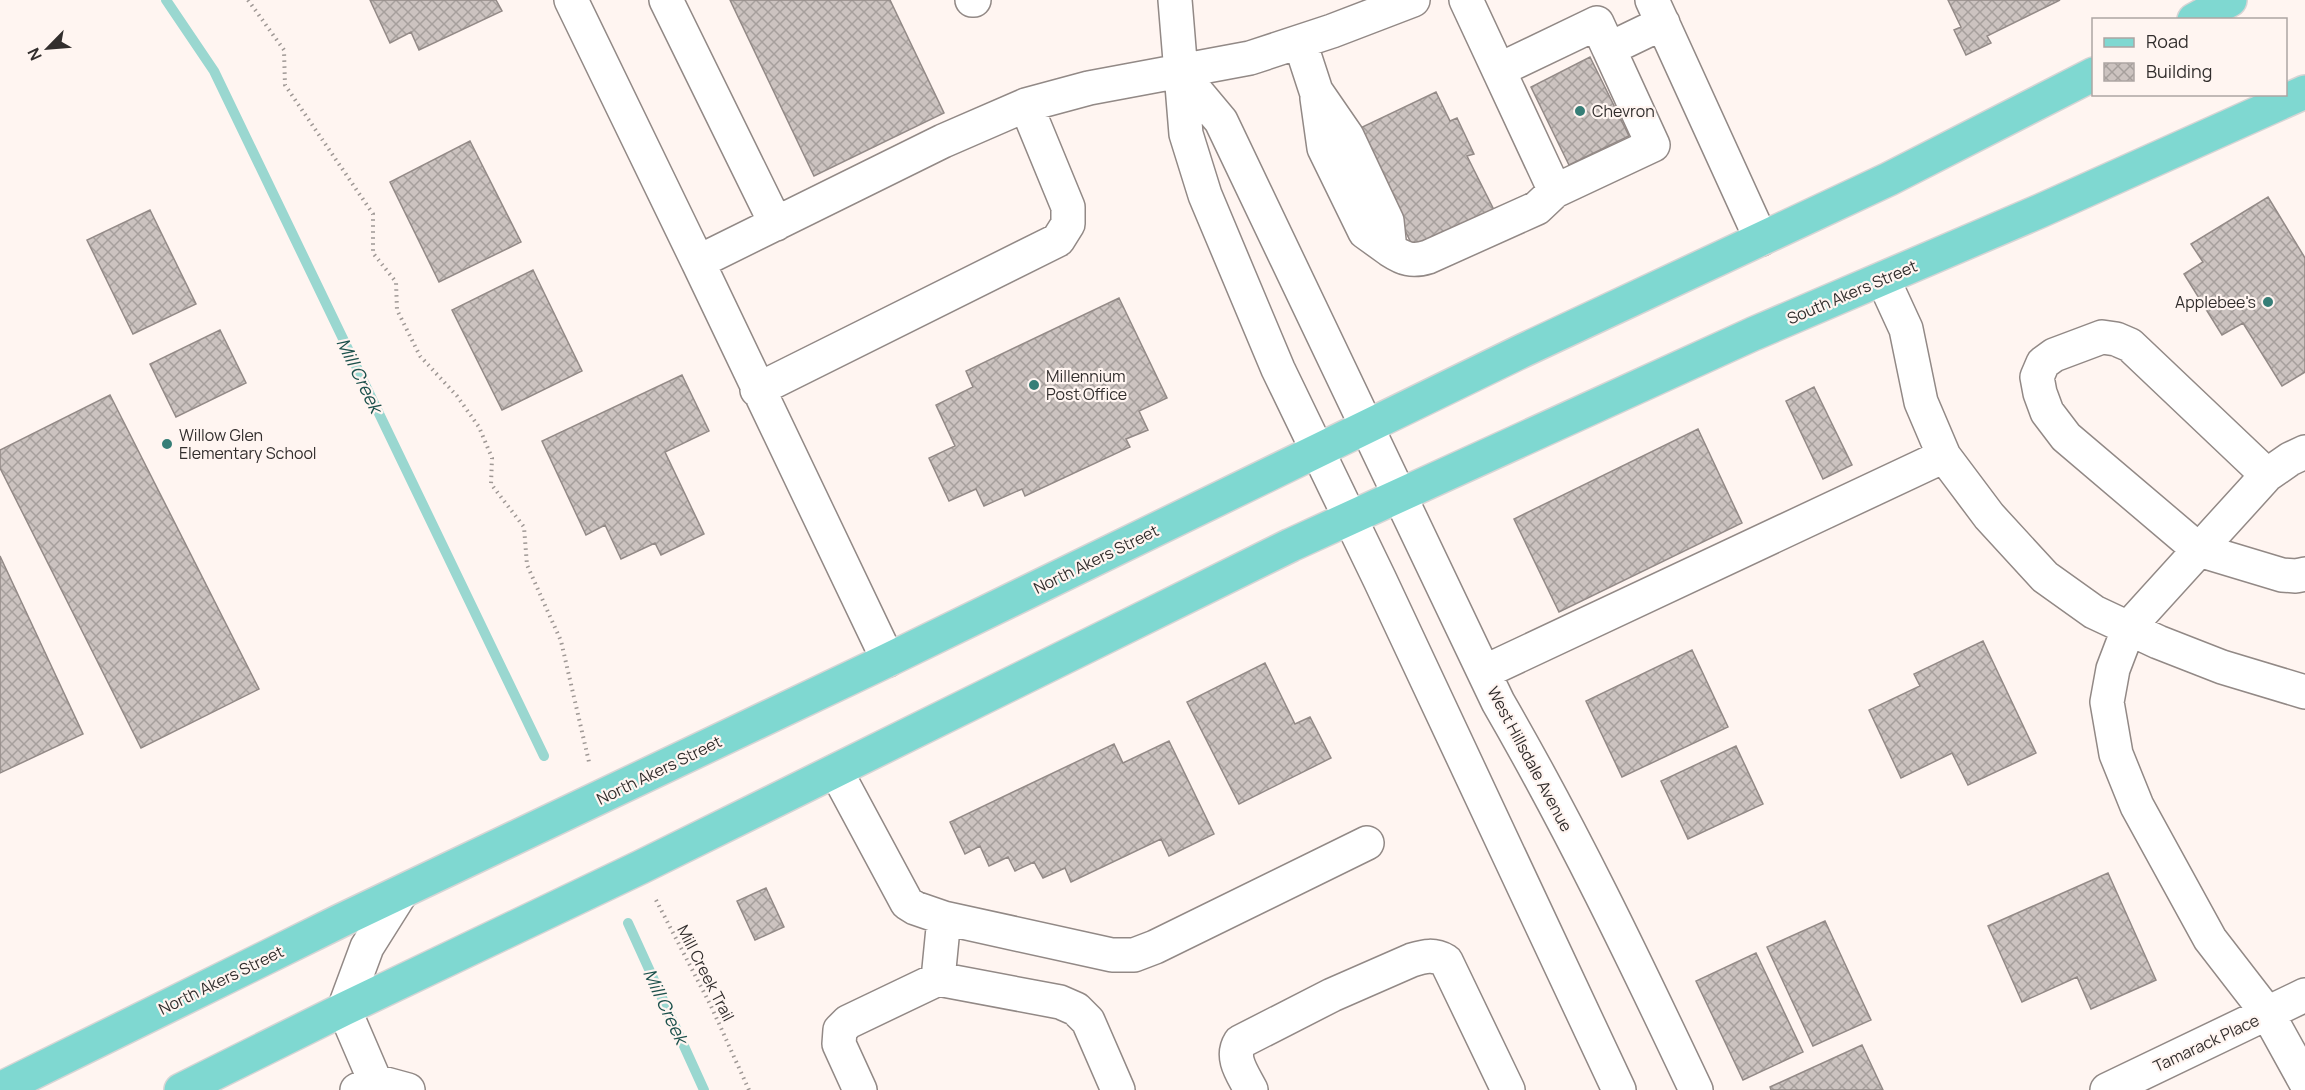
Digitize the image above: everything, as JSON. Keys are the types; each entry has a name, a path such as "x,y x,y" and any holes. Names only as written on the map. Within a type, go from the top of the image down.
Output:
{"main road":[{"path":"2198,18 2230,0"},
{"path":"1318,451 1889,179 2092,75"},
{"name":"South Akers Street","path":"1400,495 1753,334 2127,173 2305,92"},
{"name":"North Akers Street","path":"0,1089 1318,451"},
{"path":"181,1090 641,867 1291,545 1400,495"}],"street":[{"path":"572,0 888,660"},
{"path":"666,0 776,224"},
{"path":"1175,0 1186,134 1205,195 1278,369 1618,1090"},
{"path":"1466,0 1555,191"},
{"path":"698,262 943,141 1026,105 1089,88 1250,58 1300,42 1361,10 1403,2"},
{"path":"1609,49 1658,12 1761,239"},
{"path":"1300,42 1316,91 1347,136 1387,221 1390,250 1405,259 1416,261 1537,208 1555,191 1653,145 1597,23 1499,70"},
{"name":"West Hillsdale Avenue","path":"1180,72 1221,121 1498,702 1545,784 1627,945 1696,1090"},
{"path":"757,390 1058,240 1068,224 1068,207 1026,105"},
{"path":"1883,279 1906,329 1921,402 1944,456 1989,516 2045,577 2094,612 2158,642 2222,667 2305,692"},
{"path":"2267,475 2130,345 2116,339 2102,337 2054,355 2043,363 2037,377 2040,393 2047,412 2066,437 2199,549 2282,575 2305,574"},
{"path":"2305,452 2267,475 2129,627 2113,669 2107,702 2116,754 2137,806 2210,939 2268,1014 2305,1081"},
{"path":"1484,672 1944,456"},
{"path":"836,771 907,903 944,918 1112,955 1134,954 1155,947 1367,843"},
{"path":"401,893 367,947 344,1009 366,1086 408,1090"},
{"path":"939,979 944,918"},
{"path":"1251,1090 1235,1057 1235,1050 1240,1042 1332,995 1425,956 1437,956 1446,961 1508,1090"},
{"path":"860,1090 839,1044 840,1030 848,1022 939,979 1060,1002 1076,1009 1088,1021 1118,1090"},
{"name":"Tamarack Place","path":"2107,1090 2305,995"}],"path":[{"path":"248,0 284,50 285,85 373,214 373,253 396,282 397,310 420,356 457,396 479,427 492,458 490,484 524,527 527,565 561,641 586,754 603,797"},
{"name":"Mill Creek Trail","path":"641,867 711,1006 749,1090"}],"building":[{"path":"370,0 496,0 502,11 419,50 411,32 390,43"},
{"path":"730,0 890,0 944,113 814,176"},
{"path":"1948,0 2060,0 1987,36 1991,43 1966,55 1954,30 1961,27"},
{"path":"1590,57 1629,136 1569,165 1531,87"},
{"path":"1436,92 1450,121 1457,118 1474,154 1467,156 1496,214 1416,253 1356,130"},
{"path":"470,141 521,242 439,282 390,182"},
{"path":"2268,197 2305,258 2305,372 2282,386 2243,323 2222,335 2184,274 2203,262 2191,244"},
{"path":"150,210 196,304 133,334 87,240"},
{"path":"533,270 582,371 502,410 452,310"},
{"path":"1119,298 1167,398 1139,411 1148,430 1126,439 1130,447 1025,496 1022,489 984,506 976,489 949,501 929,458 955,446 936,405 973,387 966,371"},
{"path":"220,330 246,383 176,417 150,364"},
{"path":"682,375 709,431 665,452 704,534 661,555 655,543 621,559 605,525 586,535 542,441"},
{"path":"1814,387 1852,465 1823,479 1786,401"},
{"path":"110,395 259,689 141,748 0,468 0,450"},
{"path":"1698,429 1742,523 1559,612 1514,519"},
{"path":"0,556 83,734 0,773"},
{"path":"1983,641 2036,753 1968,785 1952,753 1901,778 1869,710 1920,686 1914,674"},
{"path":"1692,650 1728,727 1622,777 1586,701"},
{"path":"1265,663 1295,724 1310,717 1331,758 1239,804 1187,702"},
{"path":"1169,741 1214,834 1169,856 1161,839 1071,882 1065,868 1043,878 1034,862 1015,871 1008,857 989,866 980,846 965,854 950,822 1114,744 1123,763"},
{"path":"1736,746 1763,804 1688,839 1661,781"},
{"path":"2108,873 2156,980 2091,1009 2077,977 2022,1002 1988,926"},
{"path":"766,888 784,927 755,940 737,901"},
{"path":"1825,921 1871,1020 1813,1046 1767,947"},
{"path":"1756,953 1803,1052 1743,1080 1696,981"},
{"path":"1862,1045 1883,1090 1771,1090 1770,1087"}],"waterway":[{"name":"Mill Creek","path":"166,0 214,71 544,756"},
{"name":"Mill Creek","path":"628,923 704,1090"}],"place":[{"name":"Chevron","path":"1580,111"},
{"name":"Applebee's","path":"2268,302"},
{"name":"Millennium Post Office","path":"1034,385"},
{"name":"Willow Glen Elementary School","path":"167,444"}]}
